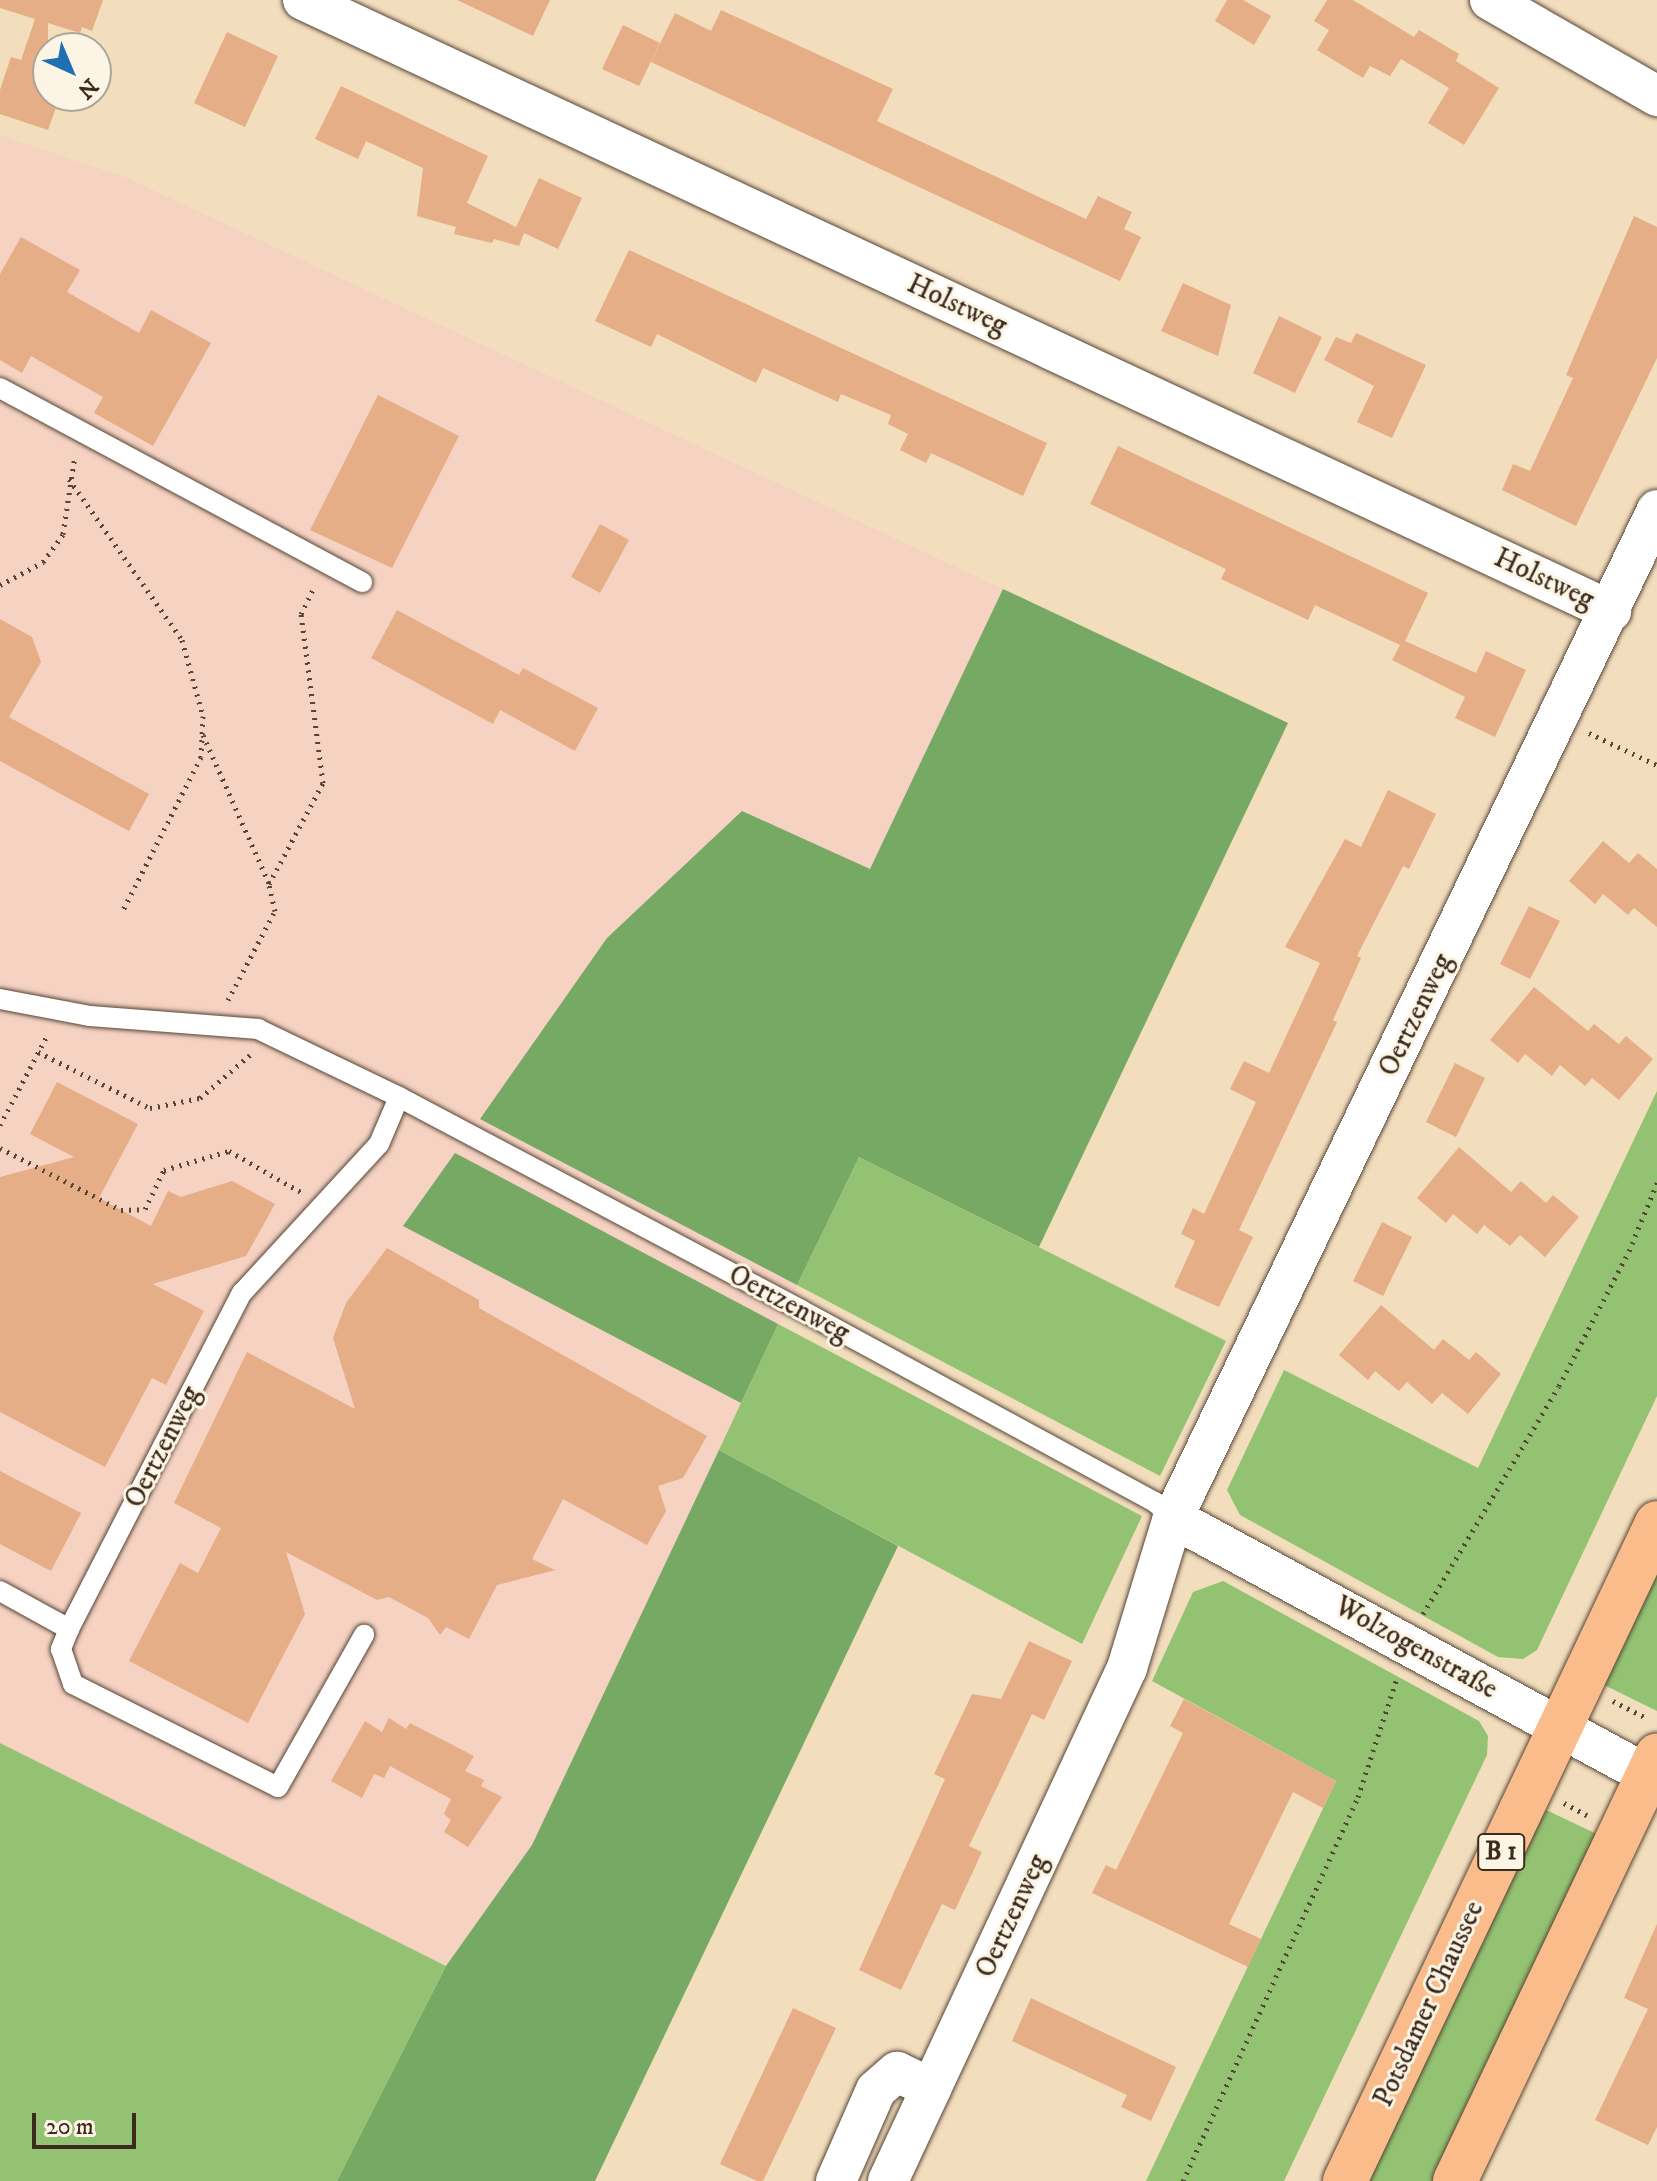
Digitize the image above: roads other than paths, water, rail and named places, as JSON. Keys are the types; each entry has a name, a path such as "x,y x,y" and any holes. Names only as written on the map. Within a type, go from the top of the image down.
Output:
{"main road":[{"name":"Potsdamer Chaussee","path":"1345,2181 1657,1523"},
{"path":"1455,2181 1654,1758"}],"street":[{"name":"Holstweg","path":"303,0 1611,611"},
{"path":"1490,0 1657,96"},
{"name":"Oertzenweg","path":"888,2181 1127,1668 1173,1518 1657,510"},
{"name":"Wolzogenstraße","path":"1173,1518 1560,1727 1654,1758"},
{"path":"836,2181 876,2090 897,2072 932,2088"}],"lane":[{"path":"0,388 81,435 362,582"},
{"name":"Oertzenweg","path":"0,999 59,1012 216,1022 264,1033 399,1097 1155,1502 1173,1518"},
{"name":"Oertzenweg","path":"69,1629 242,1293 379,1144 399,1097"},
{"path":"0,1591 69,1629 61,1649 73,1684 278,1787 364,1635"}]}
